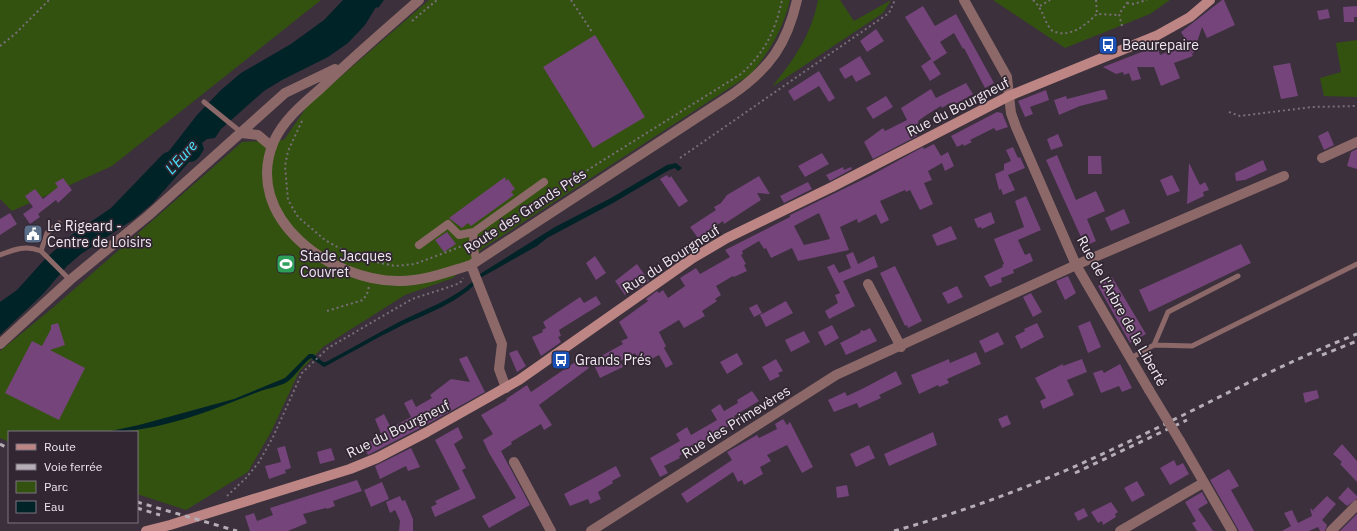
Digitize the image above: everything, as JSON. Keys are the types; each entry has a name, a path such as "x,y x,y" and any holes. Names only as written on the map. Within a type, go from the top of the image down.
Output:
{"main road":[{"name":"Rue du Bourgneuf","path":"146,531 171,528 344,471 377,458 506,388 693,258 727,238 832,187 1009,96 1156,36 1190,17 1210,0"}],"street":[{"name":"Route des Grands Prés","path":"419,0 344,65 287,120 272,147 268,164 269,183 275,206 289,231 303,244 334,265 370,277 400,281 427,279 473,263 751,81 766,67 783,43 793,18 797,0"},
{"name":"Rue de l'Arbre de la Liberté","path":"964,0 1007,77 1011,113 1016,127 1076,265 1232,531"},
{"path":"0,344 66,277 149,215 239,130 285,93 344,65"},
{"path":"239,130 258,135 272,147"},
{"path":"1322,158 1357,142"},
{"name":"Rue des Primevères","path":"591,531 836,375 901,347 1076,265 1284,176"},
{"path":"419,245 448,224 460,235 474,232 544,182"},
{"path":"474,232 473,263 476,281 502,344 499,369 506,388"},
{"path":"868,284 901,347"},
{"path":"514,462 551,531"},
{"path":"1120,531 1204,483"},
{"path":"1331,531 1357,505"}],"lane":[{"path":"204,102 239,130"},
{"path":"41,251 47,234 59,223"},
{"path":"0,255 15,249 31,247 41,251 66,277"},
{"path":"1131,358 1154,345 1192,346 1357,264"},
{"path":"1154,345 1168,312 1238,276"}],"path":[{"path":"0,46 15,34 49,0"},
{"path":"571,0 592,32"},
{"path":"516,214 741,74 752,64 770,41 778,20 782,0"},
{"path":"680,158 889,13 895,0"},
{"path":"1033,0 1040,6 1049,28 1053,32 1072,33 1097,14 1119,15"},
{"path":"1040,6 1050,0"},
{"path":"1096,0 1097,14"},
{"path":"1125,0 1127,3 1133,4 1147,0"},
{"path":"1122,26 1119,15 1127,3"},
{"path":"1229,112 1240,116 1312,107 1357,106"},
{"path":"304,119 299,124 288,151 285,166 288,200 298,217 325,240 356,258 395,266 415,264 455,251 473,242"},
{"path":"224,499 246,478 258,462 273,437 302,373 318,357 328,348 412,298 460,282 473,263"},
{"path":"327,311 363,300 367,294 370,277"}],"green space":[{"path":"0,0 321,0 112,166 12,211 0,199"},
{"name":"Stade Jacques Couvret","path":"429,0 790,0 780,30 764,57 751,74 482,249 453,278 405,295 323,347 299,372 271,432 248,472 186,510 138,494 138,431 8,431 8,442 0,438 0,351 55,306 242,142 284,140 308,105"},
{"path":"818,0 840,0 854,21 891,0 883,13 772,87 801,46 811,25"},
{"path":"993,0 1170,0 1150,14 1065,48"},
{"path":"1357,40 1357,97 1324,96 1320,78 1341,72 1336,43"}],"water":[{"name":"L'Eure","path":"343,0 384,0 378,8 376,7 365,25 348,43 328,57 282,80 264,91 221,129 215,138 207,139 202,143 204,149 200,156 196,160 189,162 153,203 134,219 81,254 67,266 43,294 0,335 0,302 17,290 45,259 73,234 111,208 163,154 169,151 197,115 221,90 241,73 291,44 324,20"},
{"path":"676,163 682,168 678,171 675,168 669,170 613,203 547,238 537,246 480,278 473,287 453,301 324,367 311,358 287,382 280,385 184,419 145,428 126,431 111,431 139,425 234,399 285,378 309,354 313,354 323,362 326,362 399,322 453,296 480,274 555,227 611,198 667,165"}],"building":[{"path":"1224,0 1235,25 1207,38 1202,27 1193,54 1190,50 1193,56 1174,63 1180,78 1161,86 1154,67 1137,67 1141,79 1132,81 1129,73 1124,75 1123,72 1116,74 1103,67 1157,46 1160,55 1181,46 1187,42 1181,32"},
{"path":"923,6 935,26 956,14 994,83 985,88 964,48 963,49 954,33 940,42 947,53 933,62 905,17"},
{"path":"1357,6 1357,17 1354,17 1354,22 1344,22 1343,7"},
{"path":"1328,9 1330,18 1319,20 1317,11"},
{"path":"876,29 884,41 867,52 860,41"},
{"path":"595,35 645,117 593,148 543,67"},
{"path":"860,56 871,74 856,82 852,75 845,79 839,69"},
{"path":"931,59 941,74 930,81 921,66"},
{"path":"1290,63 1298,96 1281,99 1273,66"},
{"path":"819,71 835,98 829,102 819,86 794,101 788,91"},
{"path":"966,83 973,94 952,106 950,103 942,108 941,106 928,114 918,121 920,125 912,129 917,136 873,159 864,142 883,128 885,131 907,120 901,108 931,89 936,98"},
{"path":"1046,90 1049,100 1030,107 1033,114 1025,117 1018,101"},
{"path":"1105,90 1108,99 1080,106 1059,115 1054,100 1066,96 1067,99"},
{"path":"886,96 893,107 873,119 866,108"},
{"path":"997,112 1002,113 1008,127 996,131 994,128 970,140 972,142 964,146 963,144 957,147 951,136"},
{"path":"1328,131 1334,145 1324,150 1318,136"},
{"path":"1058,134 1063,146 1051,150 1047,139"},
{"path":"934,144 941,156 948,152 954,166 945,171 942,163 928,171 932,180 924,183 933,204 920,210 910,190 906,192 905,190 880,201 889,220 881,224 876,214 858,223 857,219 840,227 849,250 798,261 792,248 771,258 766,248 764,249 759,241 742,251 743,254 741,255 746,264 744,265 747,271 734,277 733,276 716,286 721,295 715,299 717,301 702,311 705,316 684,328 679,320 659,332 666,346 664,348 673,364 666,368 659,355 640,365 635,353 620,361 623,367 600,378 592,361 623,344 621,341 628,338 619,322 648,301 646,299 657,291 659,293 663,290 668,298 685,286 680,278 696,268 700,274 730,257 725,250 790,217 790,215 870,176 923,147 924,149","holes":["819,213 830,239 804,245 794,226"]},
{"path":"1013,147 1025,168 1008,175 1015,190 1003,195 1001,189 999,190 995,174 1004,170 1004,164 1011,161 1006,150"},
{"path":"1357,149 1357,169 1347,166 1351,152"},
{"path":"822,153 829,164 805,177 798,166"},
{"path":"1057,155 1076,200 1096,191 1105,211 1087,219 1096,241 1085,246 1046,160"},
{"path":"1088,156 1101,156 1102,174 1088,174"},
{"path":"1263,160 1267,170 1245,180 1236,181 1235,173"},
{"path":"1189,163 1200,185 1205,182 1209,190 1203,192 1204,196 1187,204"},
{"path":"843,167 844,170 851,167 852,169 830,181 826,175"},
{"path":"667,175 669,178 671,176 688,201 679,207 660,179"},
{"path":"1172,175 1180,191 1167,196 1160,180"},
{"path":"759,176 770,194 757,193 761,200 724,224 723,221 698,238 690,227 716,210 714,207 721,203 727,195"},
{"path":"505,177 506,181 508,179 515,189 511,192 514,195 471,226 468,223 462,228 449,218"},
{"path":"63,178 72,190 58,203 56,200 38,214 40,217 30,224 23,214 33,207 25,196 35,189 43,199 58,187 55,183"},
{"path":"808,182 812,189 784,203 780,196"},
{"path":"1026,196 1041,230 1018,240 1025,255 1030,253 1033,261 1013,270 1014,273 1001,278 1002,282 990,287 984,276 1003,267 1002,265 1004,264 994,239 1024,227 1015,201"},
{"path":"1124,209 1130,223 1111,231 1105,218"},
{"path":"991,212 995,223 982,229 981,227 978,228 974,219"},
{"path":"10,213 17,224 0,235 0,219"},
{"path":"951,226 957,239 937,246 932,235"},
{"path":"447,232 456,244 444,252 435,240"},
{"path":"1241,244 1251,263 1149,312 1139,290"},
{"path":"853,252 858,264 874,256 878,267 843,281 855,306 829,319 825,311 838,303 835,295 840,293 827,267 834,264 839,273 851,268 846,255"},
{"path":"595,256 606,273 596,280 586,263"},
{"path":"637,264 649,281 638,289 636,286 625,295 615,281"},
{"path":"895,266 922,321 908,328 907,325 905,326 880,273"},
{"path":"1068,276 1076,293 1065,300 1056,281"},
{"path":"1112,277 1146,334 1130,343 1098,286"},
{"path":"957,286 963,297 948,304 942,293"},
{"path":"1031,293 1042,312 1033,317 1023,297"},
{"path":"596,296 601,304 559,330 561,336 558,337 561,342 541,356 532,337 543,332 542,330 546,328 543,322 580,297 584,303"},
{"path":"786,301 793,313 766,327 760,315"},
{"path":"757,304 762,313 754,317 749,308"},
{"path":"1090,321 1101,347 1088,353 1078,326"},
{"path":"58,323 65,345 50,350 85,368 59,420 5,393 32,341 42,346 51,329 51,325"},
{"path":"1037,323 1044,337 1021,349 1015,336 1025,331 1024,329"},
{"path":"832,325 839,338 825,346 818,332"},
{"path":"870,328 877,341 846,355 840,343 860,333 861,330 864,331"},
{"path":"804,331 810,342 791,352 785,340"},
{"path":"998,332 1004,344 985,353 979,341"},
{"path":"517,350 526,366 517,372 509,353"},
{"path":"976,352 981,364 947,379 949,383 939,387 938,385 919,394 911,375 949,359 950,363"},
{"path":"737,353 743,364 727,374 720,362"},
{"path":"467,356 485,392 368,455 363,445 382,436 375,419 384,414 391,428 411,417 404,403 412,399 416,407 432,398 430,395 451,379 470,382 459,359"},
{"path":"581,358 589,368 539,405 552,425 544,430 541,424 511,442 512,444 501,451 530,505 489,528 482,516 516,498 489,453 483,440 493,434 481,415 507,400 506,399 527,385 531,392"},
{"path":"776,359 783,371 778,373 780,376 770,381 762,367"},
{"path":"1082,359 1087,372 1067,380 1074,395 1043,409 1040,401 1046,398 1035,378 1063,364 1063,366"},
{"path":"1120,364 1132,388 1122,392 1119,386 1101,393 1093,373 1102,370 1104,373"},
{"path":"896,371 902,384 879,395 881,398 859,408 857,403 834,412 828,400 845,392 847,396"},
{"path":"1317,390 1319,398 1305,403 1303,393"},
{"path":"752,391 759,401 734,416 737,421 679,456 680,458 664,466 668,473 660,477 650,458 680,441 676,434 687,427 691,435 717,420 711,410 720,404 724,411 738,403 737,400"},
{"path":"1007,415 1011,424 1002,428 998,419"},
{"path":"783,419 787,425 790,422 813,467 802,473 787,445 767,455 771,461 760,467 763,474 744,485 742,480 738,482 733,472 687,503 681,494 732,460 727,452 757,435 759,438 777,429 775,424"},
{"path":"458,427 463,438 454,444 466,468 462,470 476,498 435,517 431,507 437,504 435,501 460,489 435,440"},
{"path":"933,432 937,445 889,466 884,454"},
{"path":"1342,444 1357,461 1357,482 1340,464 1342,462 1333,454"},
{"path":"869,445 875,458 856,467 850,454"},
{"path":"285,446 291,468 285,470 286,473 269,479 265,466 281,462 277,448"},
{"path":"331,448 335,460 320,464 317,452"},
{"path":"411,448 420,467 408,471 406,466 380,479 375,466"},
{"path":"1174,460 1177,466 1183,463 1189,474 1170,485 1160,468"},
{"path":"616,466 621,476 598,492 601,499 590,504 588,499 570,506 564,494"},
{"path":"1229,469 1239,486 1231,490 1254,531 1239,531 1210,480"},
{"path":"357,480 362,491 333,501 335,506 303,514 307,523 288,531 250,531 245,516 254,513 257,521 273,515 270,508"},
{"path":"1137,481 1145,495 1132,502 1124,488"},
{"path":"382,482 389,499 371,507 364,490"},
{"path":"847,485 849,496 837,498 836,487"},
{"path":"1348,487 1357,496 1357,499 1347,506 1338,498"},
{"path":"1202,492 1208,503 1198,509 1213,531 1197,531 1192,523 1196,521 1185,502"},
{"path":"400,496 402,501 405,500 413,519 413,531 399,531 400,521 395,510 390,513 386,502"},
{"path":"1327,496 1336,504 1322,520 1327,525 1325,531 1320,531 1318,527 1309,531 1282,531 1291,526 1284,513 1292,510 1298,523 1312,516 1310,508 1316,513 1313,510"},
{"path":"1111,502 1118,512 1115,514 1116,517 1103,525 1102,521 1098,523 1091,512"},
{"path":"1084,508 1088,516 1078,521 1074,513"},
{"path":"1357,514 1357,531 1340,531"}],"railway":[{"path":"894,531 977,505 1058,474 1233,390 1357,334"},
{"path":"1322,355 1357,341"},
{"path":"1075,473 1187,420"},
{"path":"0,444 8,448"},
{"path":"138,502 237,531"},
{"path":"138,508 160,515"}],"place":[{"name":"Beaurepaire","path":"1108,45"},
{"name":"Le Rigeard - Centre de Loisirs","path":"33,234"},
{"name":"Stade Jacques Couvret","path":"286,264"},
{"name":"Grands Prés","path":"561,360"}]}
